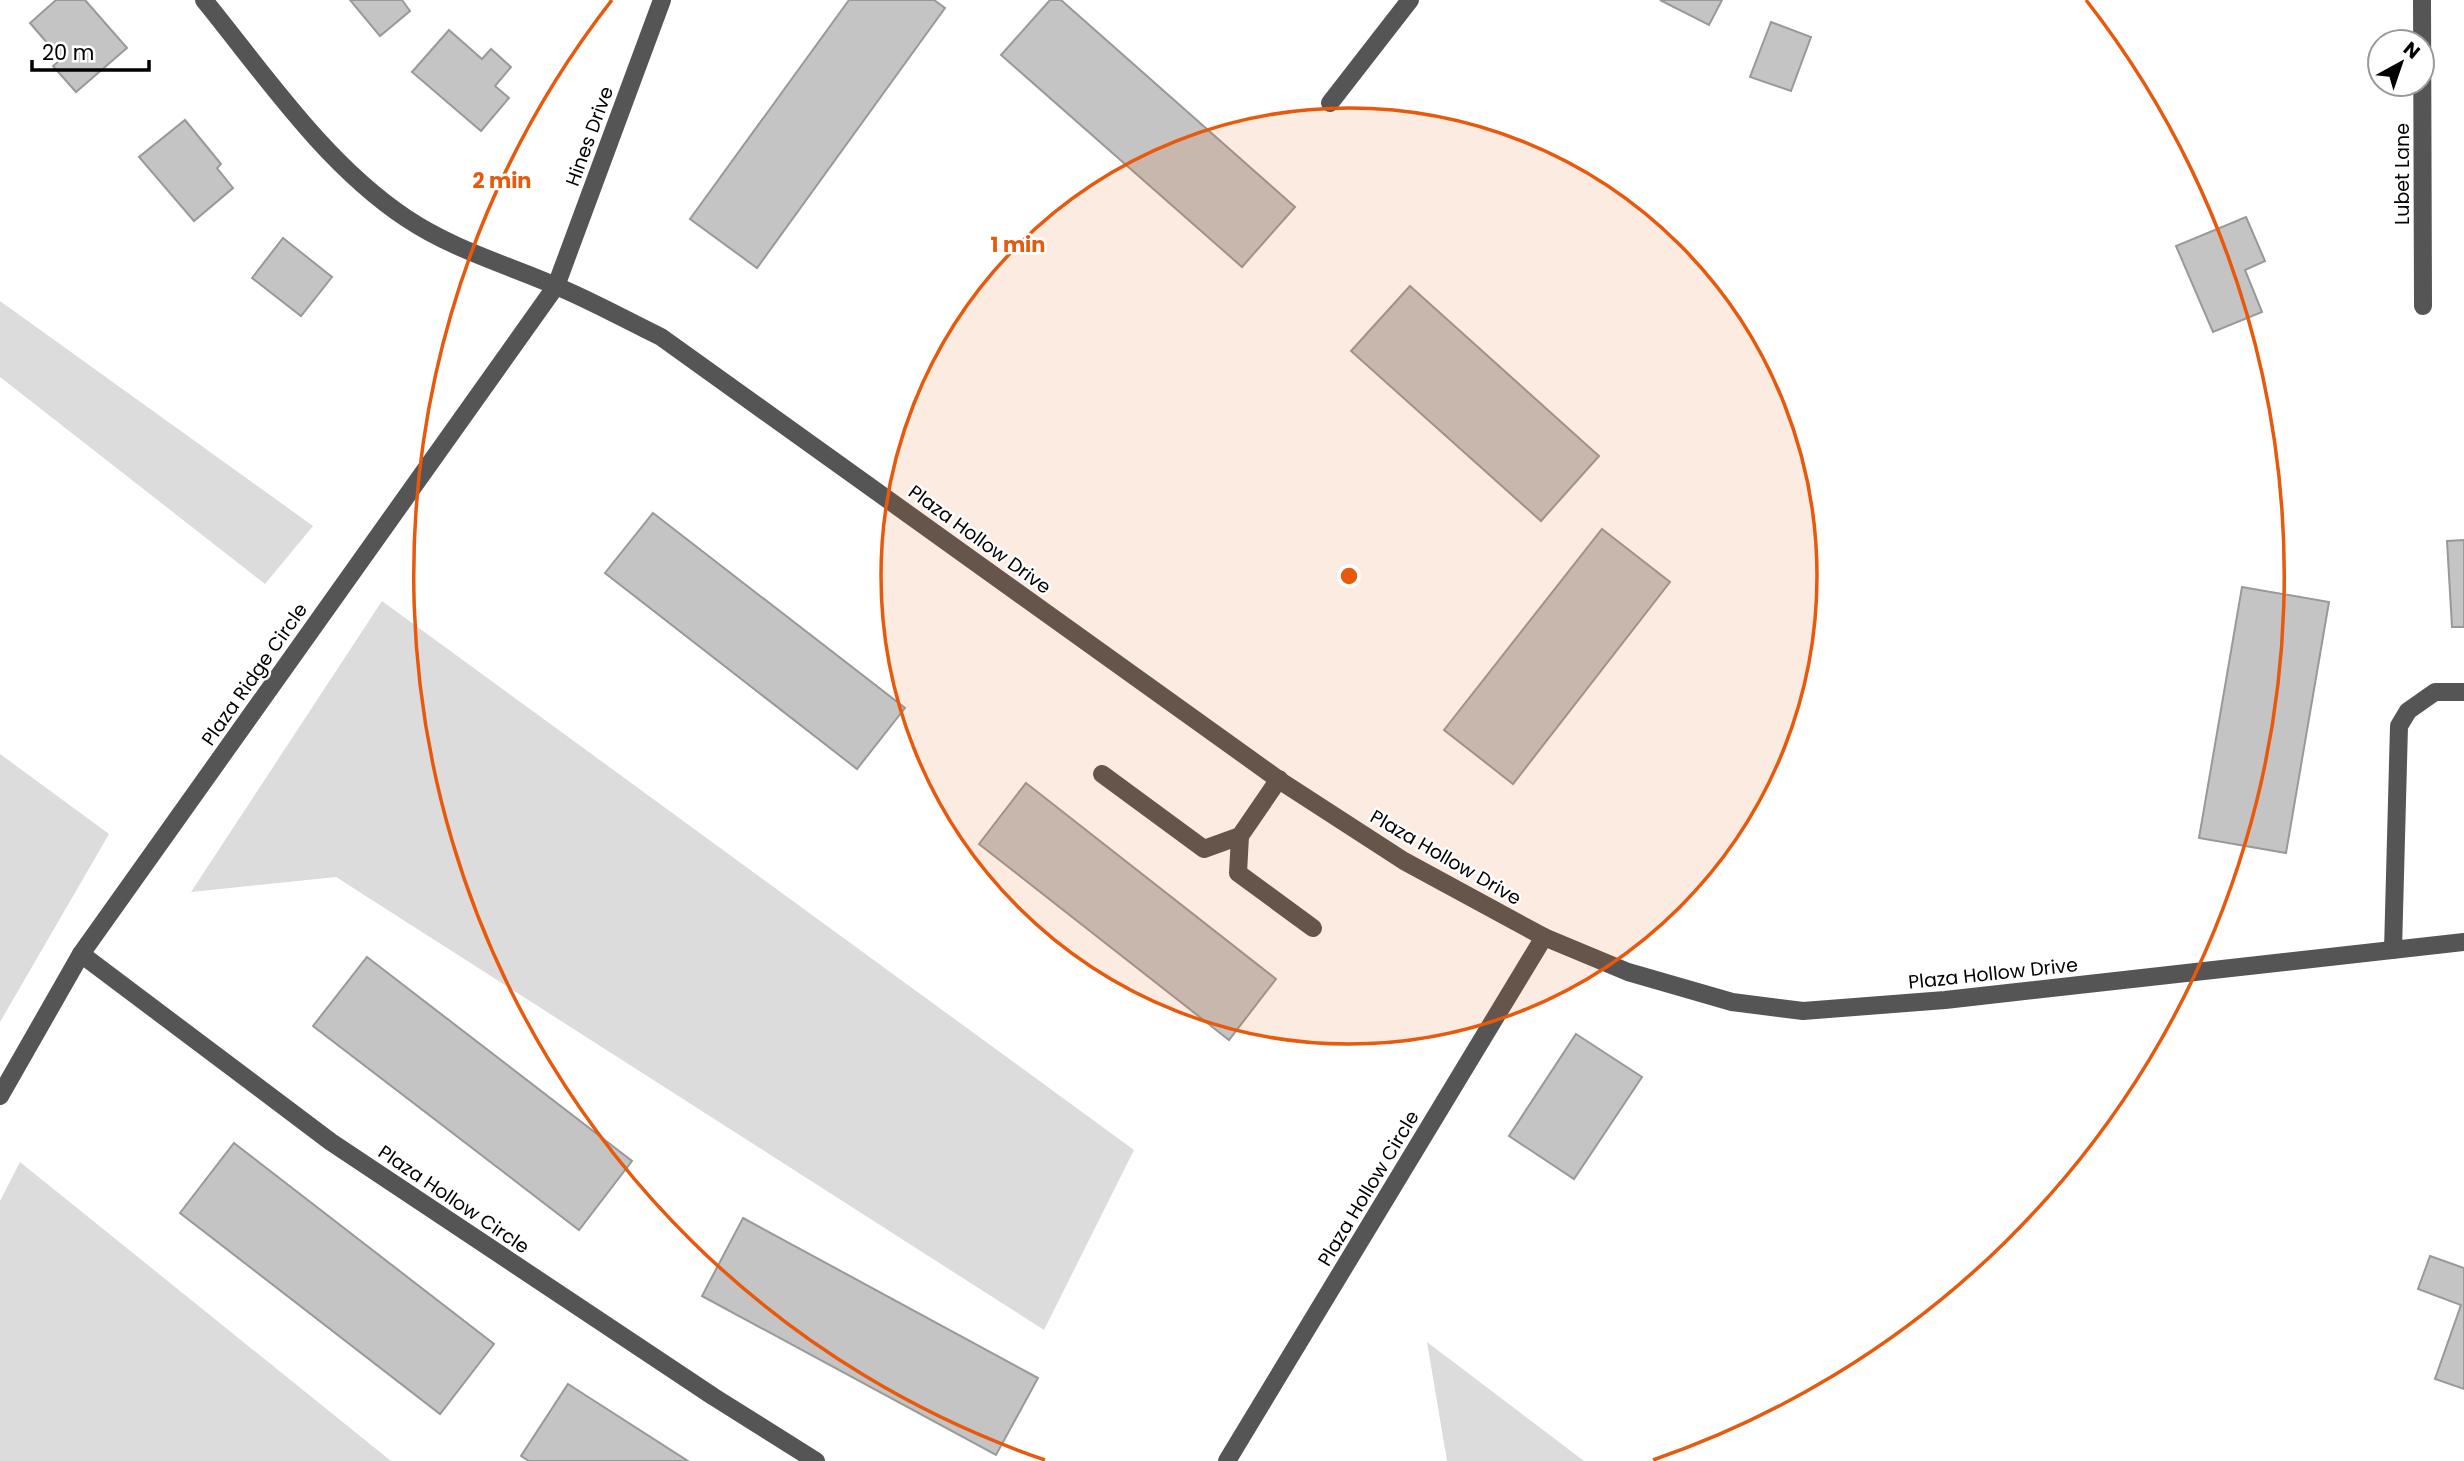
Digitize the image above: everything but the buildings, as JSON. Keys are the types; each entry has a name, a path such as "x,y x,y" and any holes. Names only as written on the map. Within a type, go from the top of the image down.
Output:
{"street":[{"name":"Plaza Hollow Drive","path":"204,0 338,162 370,191 405,217 442,240 556,286 661,337 1279,779 1404,861 1544,937 1628,972 1732,1002 1803,1011 1945,1000 2464,942"},
{"name":"Hines Drive","path":"556,286 662,0"},
{"path":"1330,103 1410,0"},
{"name":"Lubet Lane","path":"2422,0 2423,306"},
{"name":"Plaza Ridge Circle","path":"0,1096 81,954 556,286"},
{"path":"2393,950 2399,726 2409,711 2435,692 2464,692"},
{"path":"1102,774 1204,849 1240,836"},
{"path":"1279,779 1240,836 1238,873 1313,928"},
{"name":"Plaza Hollow Circle","path":"1227,1461 1544,937"},
{"name":"Plaza Hollow Circle","path":"81,954 331,1142 714,1397 816,1461"}],"shaded area":[{"path":"0,301 313,526 265,584 0,377"},
{"path":"382,601 1134,1150 1044,1330 336,877 191,892"},
{"path":"0,754 109,834 0,1022"},
{"path":"20,1162 391,1461 0,1461 0,1201"},
{"path":"1427,1342 1584,1461 1447,1461"}]}
